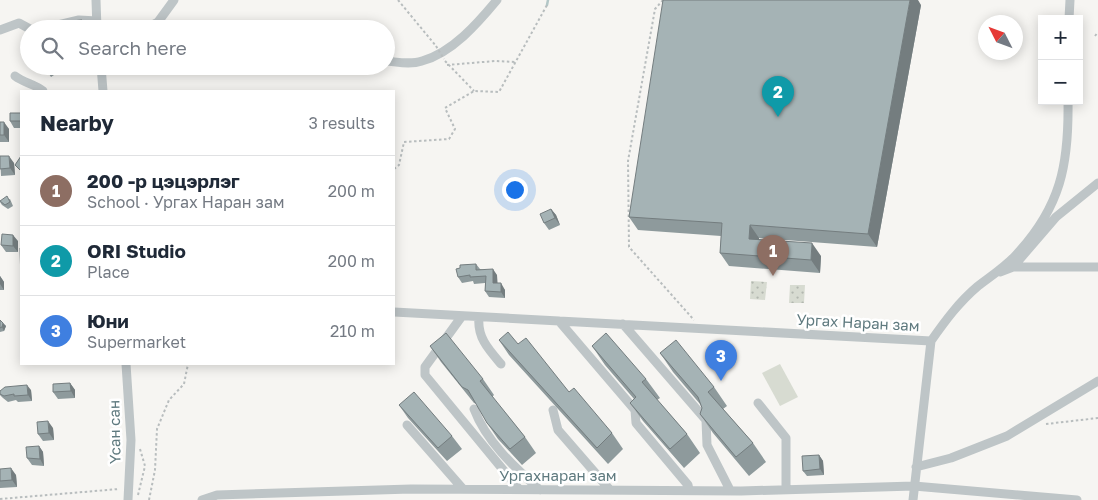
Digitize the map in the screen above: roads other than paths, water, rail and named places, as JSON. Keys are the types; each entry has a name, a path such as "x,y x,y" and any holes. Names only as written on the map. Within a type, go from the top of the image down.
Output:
{"street":[{"path":"96,0 97,20"},
{"path":"159,20 174,0"},
{"path":"395,62 406,64 422,61 442,51 475,26 497,0"},
{"path":"1069,15 1070,0"},
{"path":"0,30 18,23 20,24"},
{"path":"102,75 103,90"},
{"path":"15,76 23,82 37,86 42,90"},
{"path":"931,341 952,311 978,286 996,274 1017,254 1040,225 1058,192 1066,159 1069,125 1068,105"},
{"path":"1013,267 1056,216 1098,183"},
{"path":"996,274 1013,267 1098,267"},
{"name":"Ургах Наран зам","path":"395,312 931,341 913,500"},
{"path":"462,316 426,367 425,375 519,489"},
{"path":"479,316 479,330 484,343 501,364"},
{"path":"559,321 635,410 636,423 688,485 689,490"},
{"path":"623,324 706,420 707,445 730,490"},
{"name":"Үсан сан","path":"126,365 132,440 128,500"},
{"path":"916,467 951,458 1007,436 1098,381"},
{"path":"758,403 786,438 786,488"},
{"path":"474,409 480,424 511,463 540,490"},
{"path":"552,410 558,430 610,490"},
{"path":"407,424 463,489"},
{"name":"Ургахнаран зам","path":"202,500 217,495 463,489 730,490 914,486 1077,500"}],"waterway":[{"path":"547,5 548,0"}],"place":[{"name":"ORI Studio","path":"778,117"},
{"name":"200 -р цэцэрлэг","path":"773,276"},
{"name":"Юни","path":"721,381"}]}
